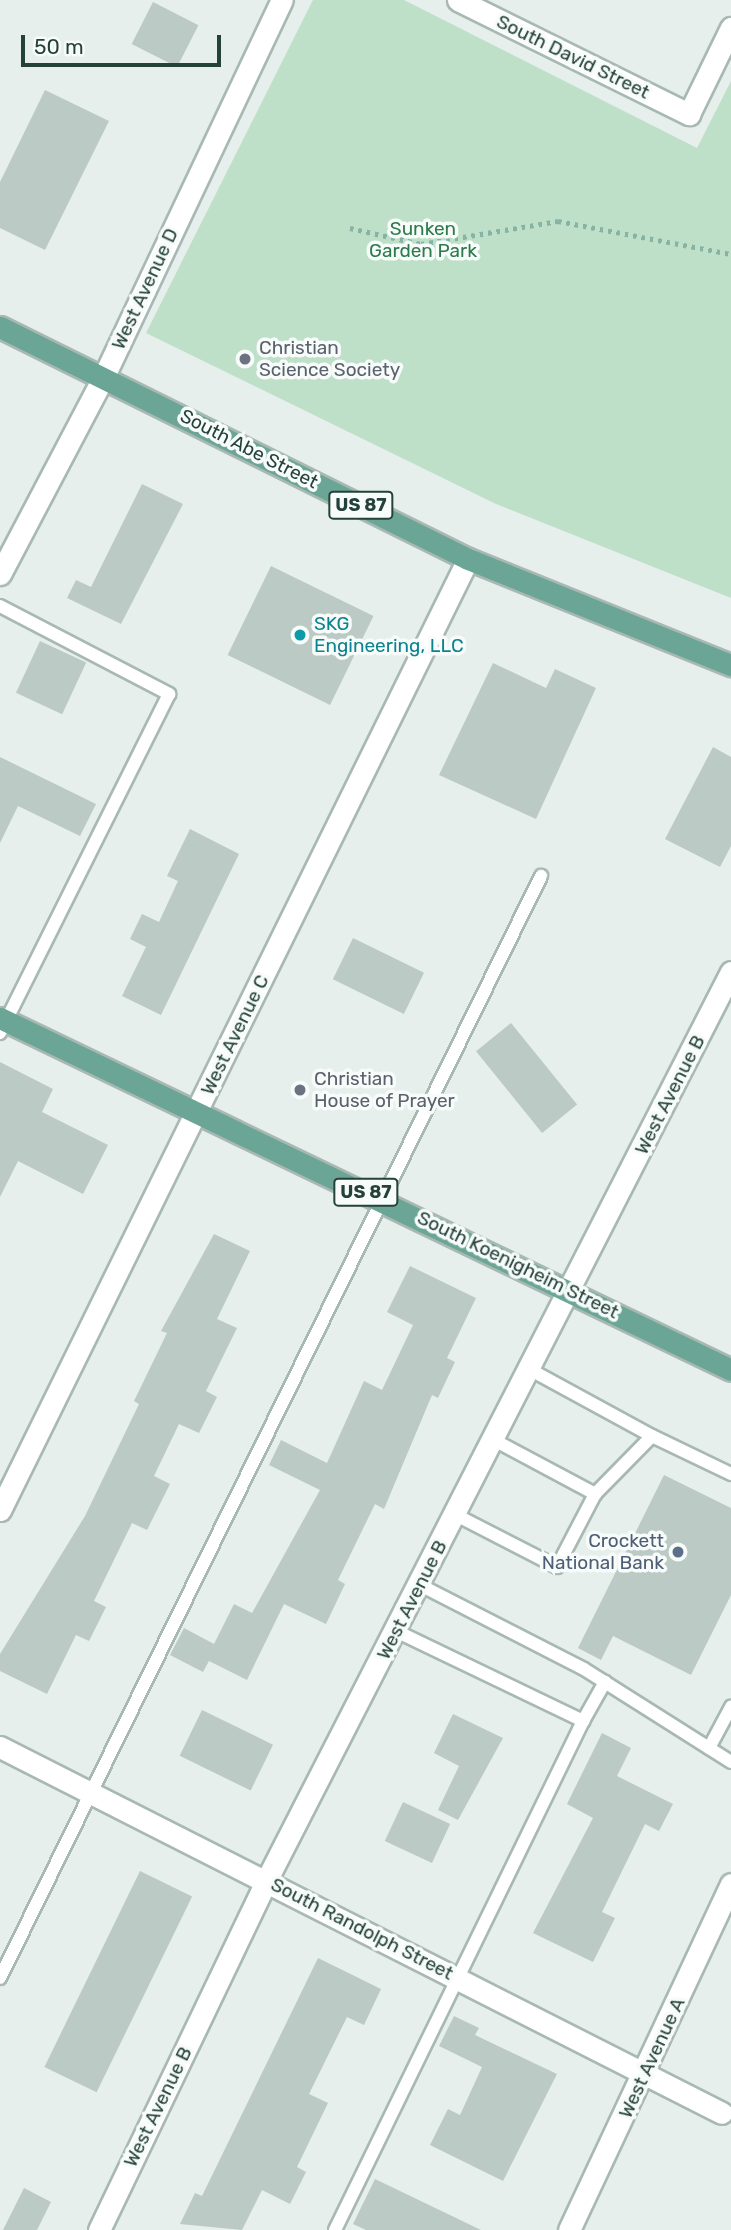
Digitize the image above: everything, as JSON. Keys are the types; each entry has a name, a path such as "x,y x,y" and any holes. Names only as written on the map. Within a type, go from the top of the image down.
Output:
{"main road":[{"name":"South Abe Street","path":"0,327 104,376 468,559 731,665"},
{"name":"South Koenigheim Street","path":"2,1024 198,1111 572,1290 731,1370"}],"street":[{"name":"West Avenue D","path":"0,574 104,376 282,0"},
{"name":"South David Street","path":"458,0 689,114 731,28"},
{"name":"West Avenue C","path":"0,1510 468,559"},
{"name":"West Avenue B","path":"99,2230 267,1881 572,1290 731,972"},
{"name":"South Randolph Street","path":"0,1746 647,2072 722,2113"},
{"name":"West Avenue A","path":"569,2230 647,2072 731,1884"}],"lane":[{"path":"0,606 169,694 2,1024"},
{"path":"0,1978 541,876"},
{"path":"531,1370 652,1436 731,1474"},
{"path":"456,1515 556,1567 594,1494 652,1436"},
{"path":"494,1440 594,1494"},
{"path":"420,1585 605,1682 731,1762"},
{"path":"396,1631 583,1721"},
{"path":"335,2230 461,1979 583,1721 605,1682"},
{"path":"709,1748 731,1707"}],"path":[{"path":"350,228 421,244 558,221 731,254"}],"green space":[{"name":"Sunken Garden Park","path":"313,0 404,0 697,148 731,81 731,598 496,504 146,333"}],"building":[{"path":"153,2 198,25 177,67 132,44"},
{"path":"45,90 109,121 45,250 0,228 0,182"},
{"path":"142,484 183,504 121,624 67,598 76,580 91,587"},
{"name":"SKG Engineering, LLC","path":"271,566 373,616 330,705 228,655"},
{"path":"40,641 86,663 62,714 16,693"},
{"path":"493,663 546,688 555,669 596,688 536,819 439,775"},
{"path":"713,747 731,757 731,846 720,867 665,839"},
{"path":"0,757 96,804 80,836 18,806 0,843"},
{"path":"190,829 239,854 161,1015 122,996 146,947 130,939 142,914 159,922 178,881 167,876"},
{"path":"353,938 424,973 404,1014 333,979"},
{"path":"511,1023 577,1105 542,1133 476,1051"},
{"path":"0,1062 53,1089 42,1112 108,1145 83,1194 18,1161 0,1197"},
{"path":"214,1234 250,1251 217,1319 237,1328 206,1391 217,1397 199,1433 179,1424 154,1476 170,1484 147,1530 132,1523 94,1601 106,1607 89,1641 76,1635 47,1694 0,1671 0,1654 85,1516 139,1404 134,1401 167,1333 161,1331"},
{"path":"410,1266 476,1298 447,1358 455,1362 438,1398 432,1395 384,1509 375,1504 338,1580 345,1584 326,1624 284,1604 247,1680 209,1661 203,1672 170,1655 184,1628 214,1644 234,1604 252,1613 320,1490 269,1465 281,1440 327,1463 364,1381 382,1390 413,1325 387,1312"},
{"name":"Crockett National Bank","path":"664,1475 731,1508 731,1595 691,1675 613,1636 601,1660 578,1648"},
{"path":"202,1710 273,1745 251,1790 180,1756"},
{"path":"453,1714 503,1738 458,1820 438,1810 459,1766 434,1753"},
{"path":"602,1733 631,1748 617,1776 673,1804 659,1831 645,1824 602,1912 615,1918 593,1962 533,1933 593,1818 567,1804"},
{"path":"403,1802 450,1824 432,1863 385,1841"},
{"path":"140,1871 192,1896 97,2092 44,2067"},
{"path":"318,1958 381,1989 364,2025 347,2017 309,2094 328,2103 297,2167 306,2172 290,2204 262,2190 242,2230 180,2224 195,2193 202,2196"},
{"path":"454,2016 479,2028 475,2035 557,2074 503,2181 430,2145 448,2109 460,2115 482,2067 439,2046"},
{"path":"375,2179 481,2230 366,2230 353,2224"},
{"path":"24,2188 51,2202 37,2230 3,2230"}],"place":[{"name":"Christian Science Society","path":"245,359"},
{"name":"SKG Engineering, LLC","path":"300,635"},
{"name":"Christian House of Prayer","path":"300,1090"},
{"name":"Crockett National Bank","path":"678,1552"}]}
